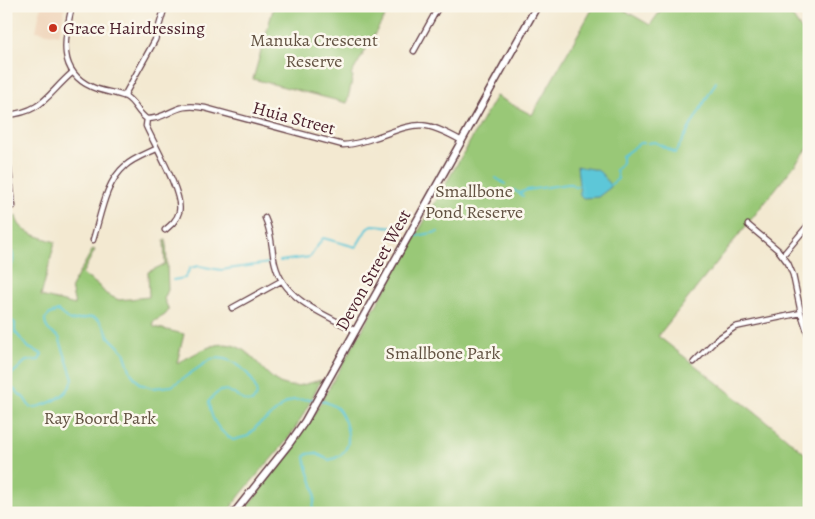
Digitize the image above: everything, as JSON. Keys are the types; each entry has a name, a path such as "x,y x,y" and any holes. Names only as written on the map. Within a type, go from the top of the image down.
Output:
{"main road":[{"name":"Devon Street West","path":"234,513 289,444 312,410 462,141 534,7"}],"street":[{"path":"72,6 64,39 65,54 73,72 80,80 91,87 124,96 133,103 140,114 147,119 146,126 176,188 180,204 177,217 166,230"},
{"path":"124,96 155,40 165,6"},
{"path":"414,51 439,6"},
{"path":"6,116 26,113 32,110 73,72"},
{"name":"Huia Street","path":"147,119 152,119 177,108 190,106 205,108 336,144 350,145 419,124 436,128 462,141"},
{"path":"6,142 13,206"},
{"path":"93,240 108,191 117,174 131,161 156,149"},
{"path":"265,218 270,228 275,263 281,281 286,288 297,298 356,331"},
{"path":"783,255 809,224"},
{"path":"748,225 783,255 794,275 801,313 809,337"},
{"path":"232,308 281,281"},
{"path":"694,362 716,340 735,326 801,313"}],"shaded area":[{"path":"41,6 65,7 59,35 36,31"}],"green space":[{"name":"Manuka Crescent Reserve","path":"274,6 391,6 351,75 353,76 347,103 253,79"},
{"path":"594,6 617,6 650,25 664,6 785,6 809,41 809,147 658,336 809,457 809,513 243,513 309,423 496,96 532,115"},
{"name":"Ray Boord Park","path":"16,216 21,227 26,231 55,242 41,296 75,305 71,287 93,249 95,250 82,274 98,285 106,294 119,300 149,297 148,272 165,264 164,240 166,240 168,290 164,299 169,310 165,315 153,322 154,327 184,334 177,363 212,346 226,344 237,347 247,353 271,377 280,383 294,386 321,380 289,437 227,513 6,513 6,237 9,237 9,217"}],"water":[{"path":"577,166 597,170 611,187 598,197 583,198 580,195"}],"waterway":[{"path":"648,143 655,142 675,153 716,82"},
{"path":"610,185 618,179 616,170 622,163 622,156 640,143 644,143"},
{"path":"496,178 505,184"},
{"path":"519,193 527,190 568,184 575,187 579,186"},
{"path":"514,190 523,196"},
{"path":"280,261 310,257 323,238 356,247 368,227 373,225 406,228"},
{"path":"416,236 438,232"},
{"path":"6,249 12,252 13,258 11,266 6,273"},
{"path":"173,280 185,278 190,268 199,266 221,270 269,263"},
{"path":"6,323 12,321 15,323 15,332 29,348 42,354 39,360 26,361 11,375 10,386 24,398 30,407 40,406 59,398 69,388 73,379 59,337 49,330 45,322 45,319 50,314 58,311 70,321 92,317 99,320 109,337 124,352 131,373 140,384 152,388 172,386 211,359 227,360 241,368 252,380 255,388 257,395 252,402 241,399 232,392 227,391 216,394 209,401 211,413 216,424 223,433 233,440 248,436 259,424 286,403 293,400 314,399"},
{"path":"311,513 315,497 305,457 307,454 315,453 329,460 336,458 345,451 348,441 347,429 340,411 333,405 319,399"}],"place":[{"name":"Grace Hairdressing","path":"53,28"}],"park label":[{"name":"Smallbone Pond Reserve","path":"474,201"},
{"name":"Smallbone Park","path":"443,353"}]}
